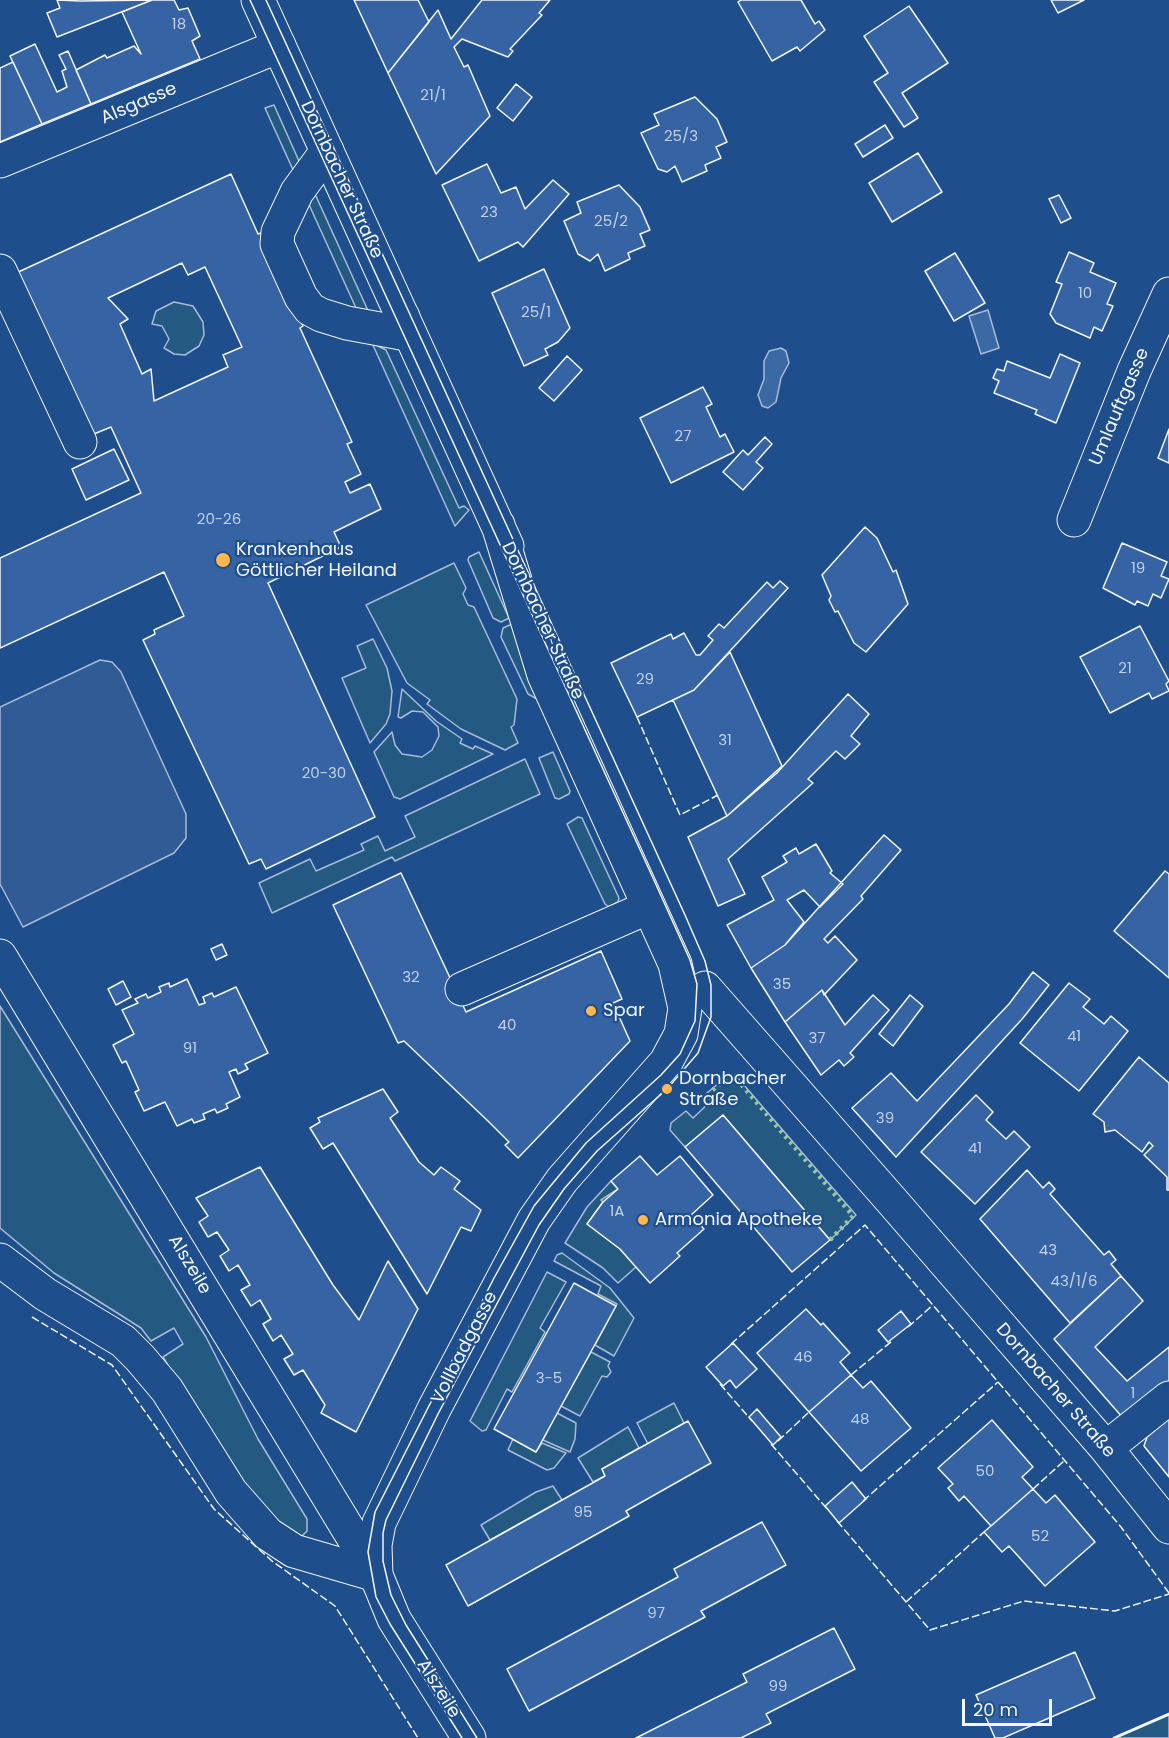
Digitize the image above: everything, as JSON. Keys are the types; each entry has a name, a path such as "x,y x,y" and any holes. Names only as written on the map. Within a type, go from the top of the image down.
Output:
{"main road":[{"name":"Dornbacher Straße","path":"258,0 693,950 705,988 1106,1448 1169,1527"},
{"name":"Alsgasse","path":"0,161 279,46"},
{"path":"327,151 297,192 278,232 278,244 301,297 315,312 346,323 401,333 403,317"},
{"path":"0,271 80,442"},
{"name":"Umlauftgasse","path":"1074,520 1134,371 1169,294"},
{"name":"Dornbacher Straße","path":"498,525 544,675 680,976 685,1008 683,1027"},
{"path":"462,989 649,907"},
{"name":"Alszeile","path":"0,956 376,1575 394,1619 469,1738"},
{"name":"Vollbadgasse","path":"598,1140 663,1084 681,1065 694,1044 702,1022 705,988"},
{"name":"Vollbadgasse","path":"376,1575 375,1545 379,1523 400,1476 534,1220 562,1179 666,1062 683,1027"},
{"path":"0,1260 45,1294 123,1341 140,1358 167,1390 231,1492 268,1534 294,1551 376,1575"},
{"path":"1106,1448 1169,1398"}],"shaded area":[{"path":"274,105 299,161 294,172 265,108"},
{"path":"315,194 370,315 361,319 306,198"},
{"path":"174,302 193,306 203,322 204,335 199,346 185,355 174,354 164,348 169,339 162,326 152,324 156,311"},
{"path":"988,310 999,348 981,354 969,316"},
{"path":"372,343 386,350 459,508 464,506 469,510 455,526"},
{"path":"781,348 786,351 789,363 781,378 776,402 768,408 762,406 758,395 764,379 764,361 769,351"},
{"path":"479,552 509,618 501,622 493,618 468,560 469,557"},
{"path":"454,563 466,588 463,594 468,605 474,607 517,699 514,725 511,727 518,743 505,750 461,729 427,704 430,700 407,683 366,605"},
{"path":"512,624 546,704 528,694 501,637 503,628"},
{"path":"373,639 387,668 392,691 390,714 386,724 370,743 342,678 366,668 357,646"},
{"path":"100,660 112,662 121,672 186,814 186,838 174,853 23,927 0,884 0,707"},
{"path":"402,689 436,721 462,739 460,743 473,749 475,746 493,754 400,799 394,797 374,752 392,732 395,745 402,754 422,757 432,750 439,736 438,727 423,712 412,711 401,718 398,717"},
{"path":"553,752 570,791 569,794 559,799 555,798 539,758"},
{"path":"525,759 540,794 395,861 392,857 272,913 259,883 310,859 316,871 364,850 361,844 378,836 385,851 415,837 405,816"},
{"path":"578,817 582,818 619,898 618,902 609,907 605,904 567,824"},
{"path":"0,1006 206,1337 258,1439 307,1519 307,1531 302,1536 294,1538 236,1479 163,1357 183,1344 174,1328 151,1341 141,1328 54,1273 0,1228"},
{"path":"728,1075 737,1077 856,1215 830,1240 723,1115 685,1147 670,1130 671,1123 686,1111 693,1118 711,1101 706,1094"},
{"path":"611,1181 618,1189 601,1200 603,1202 587,1224 620,1249 636,1267 618,1283 603,1268 565,1243 587,1207"},
{"path":"562,1253 610,1288 634,1318 614,1356 595,1345 617,1304 598,1294 601,1286 554,1261 557,1255"},
{"path":"547,1272 566,1282 540,1328 545,1332 512,1392 507,1389 486,1430 482,1431 470,1421"},
{"path":"591,1352 610,1362 608,1366 611,1372 607,1377 602,1376 580,1416 561,1406"},
{"path":"674,1403 684,1423 648,1444 637,1423"},
{"path":"557,1413 576,1423 575,1439 570,1452 543,1440"},
{"path":"628,1427 639,1448 602,1469 605,1476 593,1482 578,1458"},
{"path":"513,1439 536,1452 542,1443 566,1453 554,1468 547,1470 508,1450"},
{"path":"553,1486 562,1500 490,1540 481,1525 536,1492"},
{"path":"1169,1714 1169,1738 1114,1738"}],"building":[{"path":"57,0 152,0 57,37 47,13 60,8"},
{"path":"152,0 174,0 179,10 188,8 200,36 192,41 200,59 91,104 76,70 105,55 107,58 134,46 141,54 122,12"},
{"path":"354,0 418,0 429,22 388,73"},
{"path":"482,0 550,0 539,13 542,15 510,49 513,51 508,57 462,39 454,47 464,67 468,65 490,116 436,174 388,73 438,10 451,39"},
{"path":"741,0 801,0 815,24 819,21 825,30 800,51 797,47 772,61 738,2"},
{"path":"1051,0 1084,0 1058,13"},
{"path":"909,6 948,63 902,93 918,118 904,127 874,82 888,73 864,36"},
{"path":"35,44 57,92 67,87 62,71 66,69 59,55 68,51 91,104 42,124 10,56"},
{"path":"13,62 42,124 0,142 0,68"},
{"path":"516,84 532,97 513,121 497,108"},
{"path":"695,97 717,119 727,142 716,147 721,158 705,165 707,171 682,182 675,166 667,172 658,169 641,133 659,125 654,114"},
{"path":"885,125 893,138 863,157 855,144"},
{"path":"918,153 942,192 892,222 869,183"},
{"path":"487,164 501,193 516,187 525,209 553,180 569,194 523,247 518,242 479,261 442,185"},
{"path":"231,174 258,234 261,233 273,259 303,326 300,328 352,442 347,444 361,474 345,482 350,493 370,484 381,509 334,532 341,547 268,583 375,817 266,869 261,859 249,864 143,640 155,634 154,630 184,616 164,572 0,648 0,558 141,493 111,427 89,436 14,274","holes":["182,263 188,275 205,267 242,347 223,355 228,367 154,401 151,369 142,374 120,324 128,319 108,298"]},
{"path":"619,185 640,207 650,230 640,234 645,246 628,253 630,259 605,271 598,254 590,261 578,254 564,221 581,213 577,202"},
{"path":"1059,195 1071,218 1061,223 1049,199"},
{"path":"1069,252 1094,263 1090,272 1116,283 1107,304 1113,306 1102,331 1094,327 1090,338 1056,323 1050,314 1062,284 1056,282"},
{"path":"955,253 985,303 954,321 925,271"},
{"path":"544,269 570,328 558,342 545,349 548,355 524,366 492,293"},
{"path":"1060,354 1080,363 1056,423 1035,414 1037,410 994,393 999,381 993,378 997,369 1004,371 1007,361 1050,378"},
{"path":"567,356 582,370 554,401 539,388"},
{"path":"703,387 712,404 706,407 720,437 725,434 734,452 671,483 640,418"},
{"path":"1169,429 1169,463 1158,458"},
{"path":"765,437 772,444 756,462 763,468 743,490 723,472 743,450 748,455"},
{"path":"114,449 129,480 86,500 72,469"},
{"path":"865,527 877,538 893,572 896,570 908,604 866,652 854,643 838,611 835,612 822,575"},
{"path":"1122,543 1167,562 1161,576 1169,579 1161,598 1153,594 1148,606 1137,601 1135,605 1103,588"},
{"path":"780,581 788,588 694,690 637,717 611,663 671,634 673,639 684,633 696,655 700,655 713,640 708,636 719,624 724,628 767,582 773,588"},
{"path":"1140,626 1169,681 1166,684 1169,691 1152,699 1149,693 1110,713 1080,657"},
{"path":"730,652 782,766 727,816 673,700 694,690"},
{"path":"848,694 869,714 851,736 860,744 845,759 836,751 808,779 813,783 728,859 745,894 718,906 688,837 727,816 777,773"},
{"path":"884,835 901,850 861,896 863,899 824,939 828,943 835,936 857,960 824,995 822,990 785,1022 751,968 785,945"},
{"path":"816,844 832,871 830,873 843,884 820,907 804,890 787,900 804,922 785,945 751,968 727,925 774,900 762,877 787,862 783,856 796,848 799,854"},
{"path":"1165,871 1169,874 1169,978 1114,931"},
{"path":"401,873 466,1012 601,951 622,999 613,1003 630,1041 518,1158 505,1145 509,1142 489,1122 404,1041 398,1043 333,905"},
{"path":"222,944 227,955 216,960 211,949"},
{"path":"1033,972 1049,985 1023,1018 896,1157 852,1108 891,1073 917,1101 1009,1004"},
{"path":"187,979 199,1005 205,1003 203,997 212,993 214,997 236,987 268,1053 245,1064 248,1069 238,1074 236,1069 229,1072 240,1097 226,1104 228,1108 217,1113 215,1109 203,1114 205,1119 194,1123 192,1119 177,1126 165,1102 144,1111 135,1092 139,1090 126,1061 122,1063 113,1045 134,1034 122,1010 138,1003 135,999 146,994 148,998 161,992 159,987 169,983 170,987"},
{"path":"123,981 131,997 116,1005 108,989"},
{"path":"1069,983 1090,999 1083,1007 1104,1024 1111,1016 1128,1031 1079,1091 1020,1043"},
{"path":"822,990 845,1025 873,995 889,1010 850,1053 854,1057 844,1066 839,1060 821,1075 785,1022"},
{"path":"910,995 923,1006 893,1046 879,1034"},
{"path":"1139,1057 1169,1083 1169,1190 1167,1190 1167,1177 1144,1155 1153,1146 1149,1142 1142,1152 1115,1130 1105,1132 1104,1122 1093,1114"},
{"path":"383,1089 398,1112 390,1118 419,1162 434,1175 441,1167 460,1181 454,1189 481,1210 471,1231 461,1227 427,1294 333,1143 323,1149 310,1128 320,1122 318,1118"},
{"path":"976,1095 993,1112 986,1120 1006,1139 1014,1131 1030,1147 975,1204 921,1152"},
{"path":"723,1115 830,1240 792,1272 685,1147"},
{"name":"Armonia Apotheke","path":"640,1156 657,1175 680,1156 713,1195 691,1215 704,1229 677,1253 680,1256 650,1283 620,1249 587,1224 603,1202 618,1189 611,1181"},
{"path":"260,1167 333,1285 359,1320 388,1261 418,1309 356,1432 321,1413 325,1405 303,1370 294,1375 284,1359 293,1354 281,1335 273,1341 263,1324 271,1319 260,1300 251,1306 241,1290 250,1285 238,1265 229,1271 220,1256 229,1250 217,1232 208,1237 199,1222 208,1216 196,1198"},
{"path":"1027,1170 1043,1188 1049,1182 1055,1189 1050,1194 1104,1255 1109,1251 1116,1260 1111,1264 1121,1276 1070,1323 980,1219"},
{"path":"1121,1276 1143,1301 1095,1347 1127,1381 1169,1347 1169,1382 1123,1418 1054,1339"},
{"path":"574,1283 616,1306 536,1452 494,1429"},
{"path":"806,1309 821,1325 823,1323 850,1353 840,1362 851,1375 809,1412 757,1353"},
{"path":"901,1311 911,1324 888,1342 878,1330"},
{"path":"733,1343 757,1369 736,1388 730,1380 723,1386 706,1367"},
{"path":"851,1375 863,1388 871,1381 911,1428 861,1471 809,1412"},
{"path":"757,1409 781,1437 773,1445 749,1417"},
{"path":"1169,1418 1169,1477 1144,1446 1147,1437"},
{"path":"992,1420 1033,1467 1022,1477 1033,1489 991,1526 964,1496 959,1501 948,1488 953,1484 938,1468"},
{"path":"688,1421 711,1463 626,1511 629,1516 468,1606 446,1565 605,1476 602,1469"},
{"path":"852,1482 866,1499 839,1523 825,1506"},
{"path":"1033,1489 1046,1503 1055,1495 1095,1542 1045,1586 1009,1546 1002,1552 984,1532"},
{"path":"762,1522 786,1565 701,1611 705,1617 529,1711 507,1669 678,1577 674,1569"},
{"path":"834,1628 855,1669 766,1714 771,1723 741,1738 636,1738 747,1682 743,1674"},
{"path":"1075,1652 1095,1698 1003,1738 995,1738 976,1695"}],"tram line":[{"path":"250,0 653,878 690,960 697,984 695,1021 680,1054 661,1075 586,1143 534,1206 494,1278 375,1512 368,1552 376,1597 390,1624 462,1738"},
{"path":"266,0 685,915 705,961 711,985 711,1017 698,1053 667,1089 597,1151 564,1189 539,1225 439,1412 386,1520 383,1533 383,1561 391,1595 406,1625 477,1738"}],"hedge":[{"path":"707,1095 729,1076 735,1077 853,1216 830,1240 830,1236"}],"fence":[{"path":"637,717 680,815 718,795"},
{"path":"731,1344 865,1225 1121,1527 1169,1593"},
{"path":"908,1327 933,1305"},
{"path":"32,1317 112,1365 214,1509 272,1561 335,1606 418,1738"},
{"path":"851,1375 892,1341"},
{"path":"863,1501 998,1382"},
{"path":"720,1384 752,1421"},
{"path":"778,1441 809,1412"},
{"path":"771,1444 828,1510"},
{"path":"1033,1489 1065,1460"},
{"path":"837,1521 930,1630 1024,1601 1115,1611 1169,1594"},
{"path":"906,1602 984,1532"}],"wall":[{"path":"1114,1738 1169,1714"}],"place":[{"name":"Krankenhaus Göttlicher Heiland","path":"223,560"},
{"name":"Spar","path":"591,1011"},
{"name":"Dornbacher Straße","path":"667,1089"},
{"name":"Armonia Apotheke","path":"643,1220"}]}
